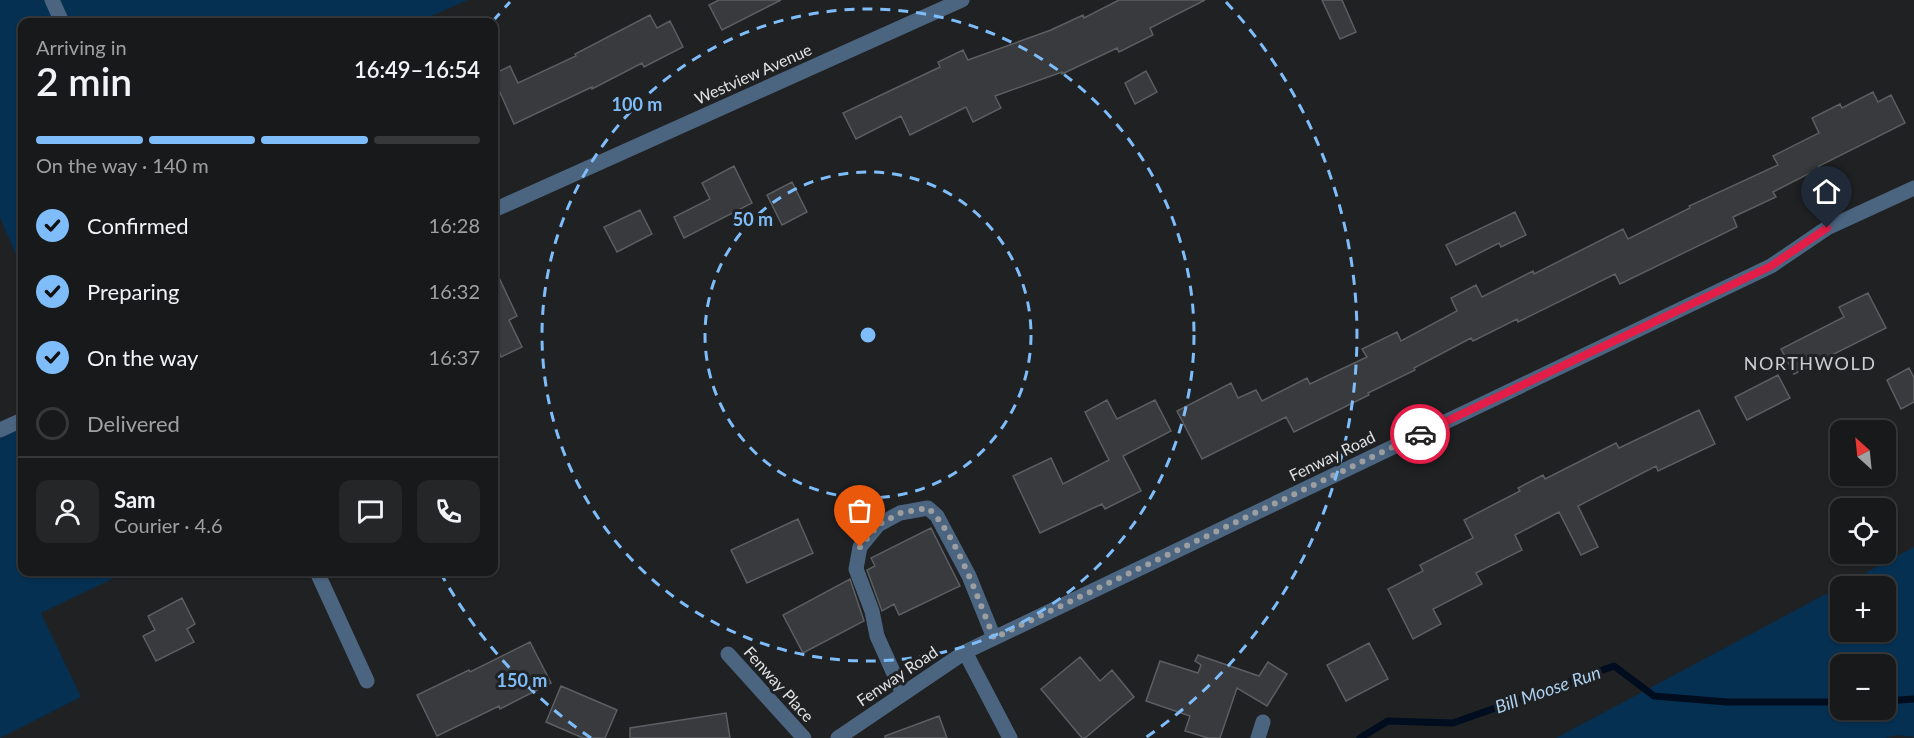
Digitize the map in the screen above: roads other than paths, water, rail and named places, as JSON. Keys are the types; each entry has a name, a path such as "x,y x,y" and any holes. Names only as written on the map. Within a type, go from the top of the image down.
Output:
{"street":[{"path":"51,0 60,18"},
{"name":"Westview Avenue","path":"498,208 962,0"},
{"name":"Fenway Road","path":"838,738 965,652 1771,266 1827,228 1914,188"},
{"path":"0,430 18,422"},
{"path":"903,694 877,636 872,611 856,569 860,547 878,525 900,513 928,508 937,516 969,576 994,638"},
{"path":"318,576 367,681"},
{"path":"965,652 1010,738"},
{"name":"Fenway Place","path":"728,654 804,738"},
{"path":"1258,738 1263,722"}],"waterway":[{"name":"Bill Moose Run","path":"1360,738 1388,721 1453,723 1614,666 1654,696 1727,702 1830,702"},
{"name":"Bill Moose Run","path":"1896,700 1914,699"}],"district":[{"name":"NORTHWOLD","path":"1810,364"}]}
